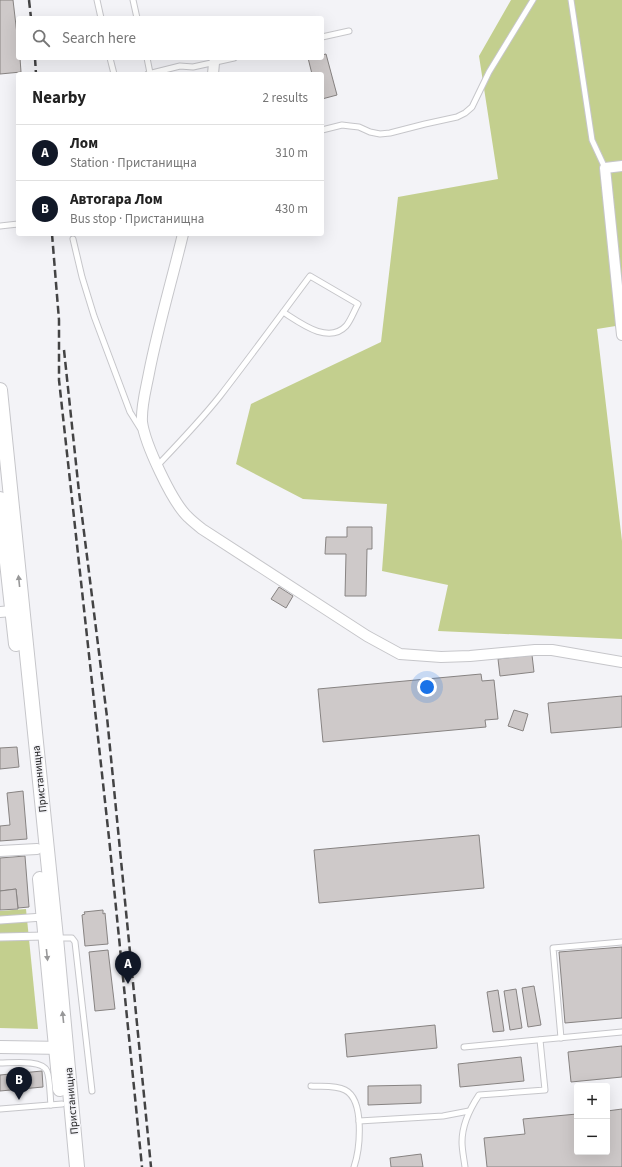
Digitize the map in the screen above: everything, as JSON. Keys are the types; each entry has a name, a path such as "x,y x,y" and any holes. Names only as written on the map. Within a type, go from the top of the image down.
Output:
{"main road":[{"name":"Пристанищна","path":"0,390 50,937 61,1048 76,1167"},
{"name":"Пристанищна","path":"0,499 6,612 37,849 43,917 50,937"},
{"name":"Пристанищна","path":"61,1048 56,1105 67,1167"}],"street":[{"path":"213,72 214,63"},
{"path":"622,166 605,168 622,335"},
{"path":"182,236 154,349 143,406 142,420 145,435 158,466 177,504 187,517 202,529 367,636 400,654 441,657 552,650 622,662"},
{"path":"0,852 37,849"},
{"path":"0,920 43,917"},
{"path":"0,937 50,937"},
{"path":"0,1046 61,1048"}],"lane":[{"path":"97,0 101,16"},
{"path":"133,0 137,16"},
{"path":"324,130 342,125 359,127 370,132 380,134 390,133 457,117 465,113 472,107 489,72 533,0"},
{"path":"571,0 592,140 605,168"},
{"path":"324,36 349,30"},
{"path":"110,60 114,72"},
{"path":"147,60 149,72"},
{"path":"157,72 180,66 193,67 226,60"},
{"path":"0,226 16,224"},
{"path":"73,239 84,284 113,368 130,412 145,435"},
{"path":"158,466 220,396 283,312 310,276 358,304 345,327 336,332 327,333 318,332 309,328 283,312"},
{"path":"50,937 72,938 75,942 92,1091"},
{"path":"561,1038 553,948 622,942"},
{"path":"464,1047 622,1032"},
{"path":"465,1167 462,1142 465,1123 470,1108 479,1096 545,1090 540,1040"},
{"path":"0,1064 35,1063 42,1066 47,1070 56,1105 0,1110"},
{"path":"311,1086 337,1087 345,1090 350,1093 356,1103 359,1121 359,1144 354,1167"},
{"path":"359,1121 443,1116 469,1111"}],"green space":[{"path":"511,0 622,0 622,325 597,329 622,541 622,639 438,631 448,585 382,571 387,504 303,499 236,464 251,404 381,342 398,197 498,179 479,56"},
{"path":"26,909 38,1029 0,1028 0,911"}],"building":[{"path":"0,0 13,0 16,26 16,60 20,60 21,72 0,74"},
{"path":"324,54 326,54 337,95 324,98 324,72 312,72 308,60 324,60"},
{"path":"347,527 372,527 372,549 367,549 366,596 345,596 346,554 325,554 326,537 347,537"},
{"path":"279,587 293,596 286,608 271,599"},
{"path":"532,655 534,672 500,676 498,659"},
{"path":"481,674 482,681 494,680 498,719 485,720 486,727 323,742 318,689"},
{"path":"622,696 622,727 551,733 548,703"},
{"path":"514,710 528,714 523,731 508,726"},
{"path":"17,747 19,767 0,769 0,748"},
{"path":"23,791 27,839 0,841 0,826 10,825 7,793"},
{"path":"479,835 484,888 319,903 314,850"},
{"path":"25,856 29,907 18,908 16,889 0,891 0,858"},
{"path":"16,889 18,909 0,910 0,891"},
{"path":"103,910 103,914 105,913 108,944 85,946 82,915 85,914 84,912"},
{"path":"622,947 622,1018 565,1023 559,952"},
{"path":"108,950 115,1009 95,1011 89,952"},
{"path":"534,986 541,1025 528,1027 522,988"},
{"path":"516,989 522,1028 510,1030 504,991"},
{"path":"498,990 504,1031 493,1032 487,992"},
{"path":"435,1025 437,1048 347,1057 345,1034"},
{"path":"622,1046 622,1077 571,1082 568,1052"},
{"path":"521,1057 524,1081 460,1087 458,1064"},
{"path":"42,1071 43,1087 0,1091 0,1075"},
{"path":"421,1085 421,1103 368,1105 368,1086"},
{"path":"622,1109 622,1167 487,1167 484,1138 525,1134 523,1119 574,1114 574,1155 610,1155 610,1111"},
{"path":"421,1154 423,1167 391,1167 390,1158"}],"railway":[{"path":"29,0 31,16"},
{"path":"35,60 36,72"},
{"path":"52,236 59,320 59,380 109,838 142,1167"},
{"path":"64,350 79,492 107,717 151,1167"}],"place":[{"name":"Лом","path":"128,984"},
{"name":"Автогара Лом","path":"19,1100"}]}
